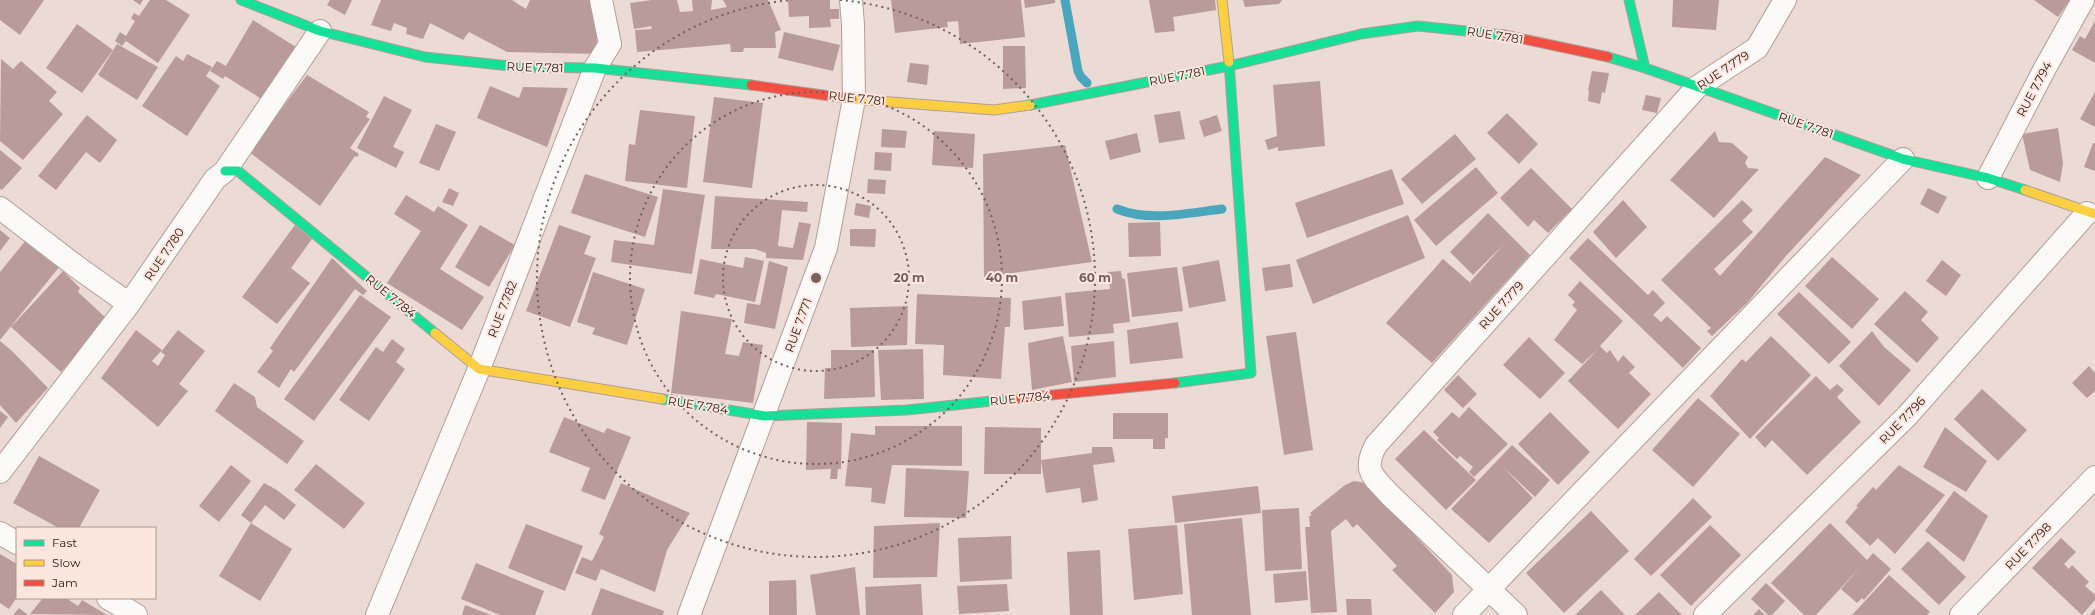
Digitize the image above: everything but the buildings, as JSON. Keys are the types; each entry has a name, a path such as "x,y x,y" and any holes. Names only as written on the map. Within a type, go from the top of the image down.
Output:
{"street":[{"name":"RUE 7.781","path":"242,0 320,31 425,57 520,67 595,68 694,78 854,99 994,110 1048,102 1229,66 1361,34 1418,26 1493,33 1596,54 1645,68 1903,159 1988,178 2091,214"},
{"name":"RUE 7.782","path":"377,615 479,369 595,68 610,44 601,0"},
{"name":"RUE 7.771","path":"689,615 765,416 826,248 854,99 853,25 851,0"},
{"path":"1222,0 1229,66"},
{"path":"1629,0 1645,68"},
{"name":"RUE 7.779","path":"1516,615 1390,495 1372,474 1369,459 1376,445 1697,86 1756,48 1785,0"},
{"name":"RUE 7.794","path":"1988,178 2044,70 2083,0"},
{"name":"RUE 7.780","path":"0,472 129,304 215,179 231,171 320,31"},
{"name":"RUE 7.784","path":"231,171 479,369 765,416 907,410 1229,377 1251,373 1229,66"},
{"path":"1464,615 1903,159"},
{"path":"0,208 77,268 129,304"},
{"name":"RUE 7.796","path":"1705,615 1908,416 2091,214"},
{"name":"RUE 7.798","path":"1961,615 2095,477"},
{"path":"0,532 16,542"},
{"path":"110,599 136,615"}],"waterway":[{"path":"1065,0 1078,71 1087,83"},
{"path":"1117,209 1129,213 1155,216 1222,209"}],"traffic: fast":[{"path":"241,0 320,31 425,57 520,67 595,68 751,85"},
{"path":"1629,0 1645,68"},
{"path":"1030,105 1229,66 1361,34 1418,26 1504,35"},
{"path":"1608,57 1645,68 1903,159 1988,178 2025,190"},
{"path":"1175,383 1251,373 1229,62"},
{"path":"225,171 238,171 435,333"},
{"path":"662,399 765,416 907,410 1011,399"}],"traffic: slow":[{"path":"1222,0 1229,62"},
{"path":"852,99 994,110 1030,105"},
{"path":"2025,190 2095,214"},
{"path":"435,333 479,369 662,399"}],"traffic: jam":[{"path":"1504,35 1608,57"},
{"path":"751,85 852,99"},
{"path":"1011,399 1175,383"}]}
